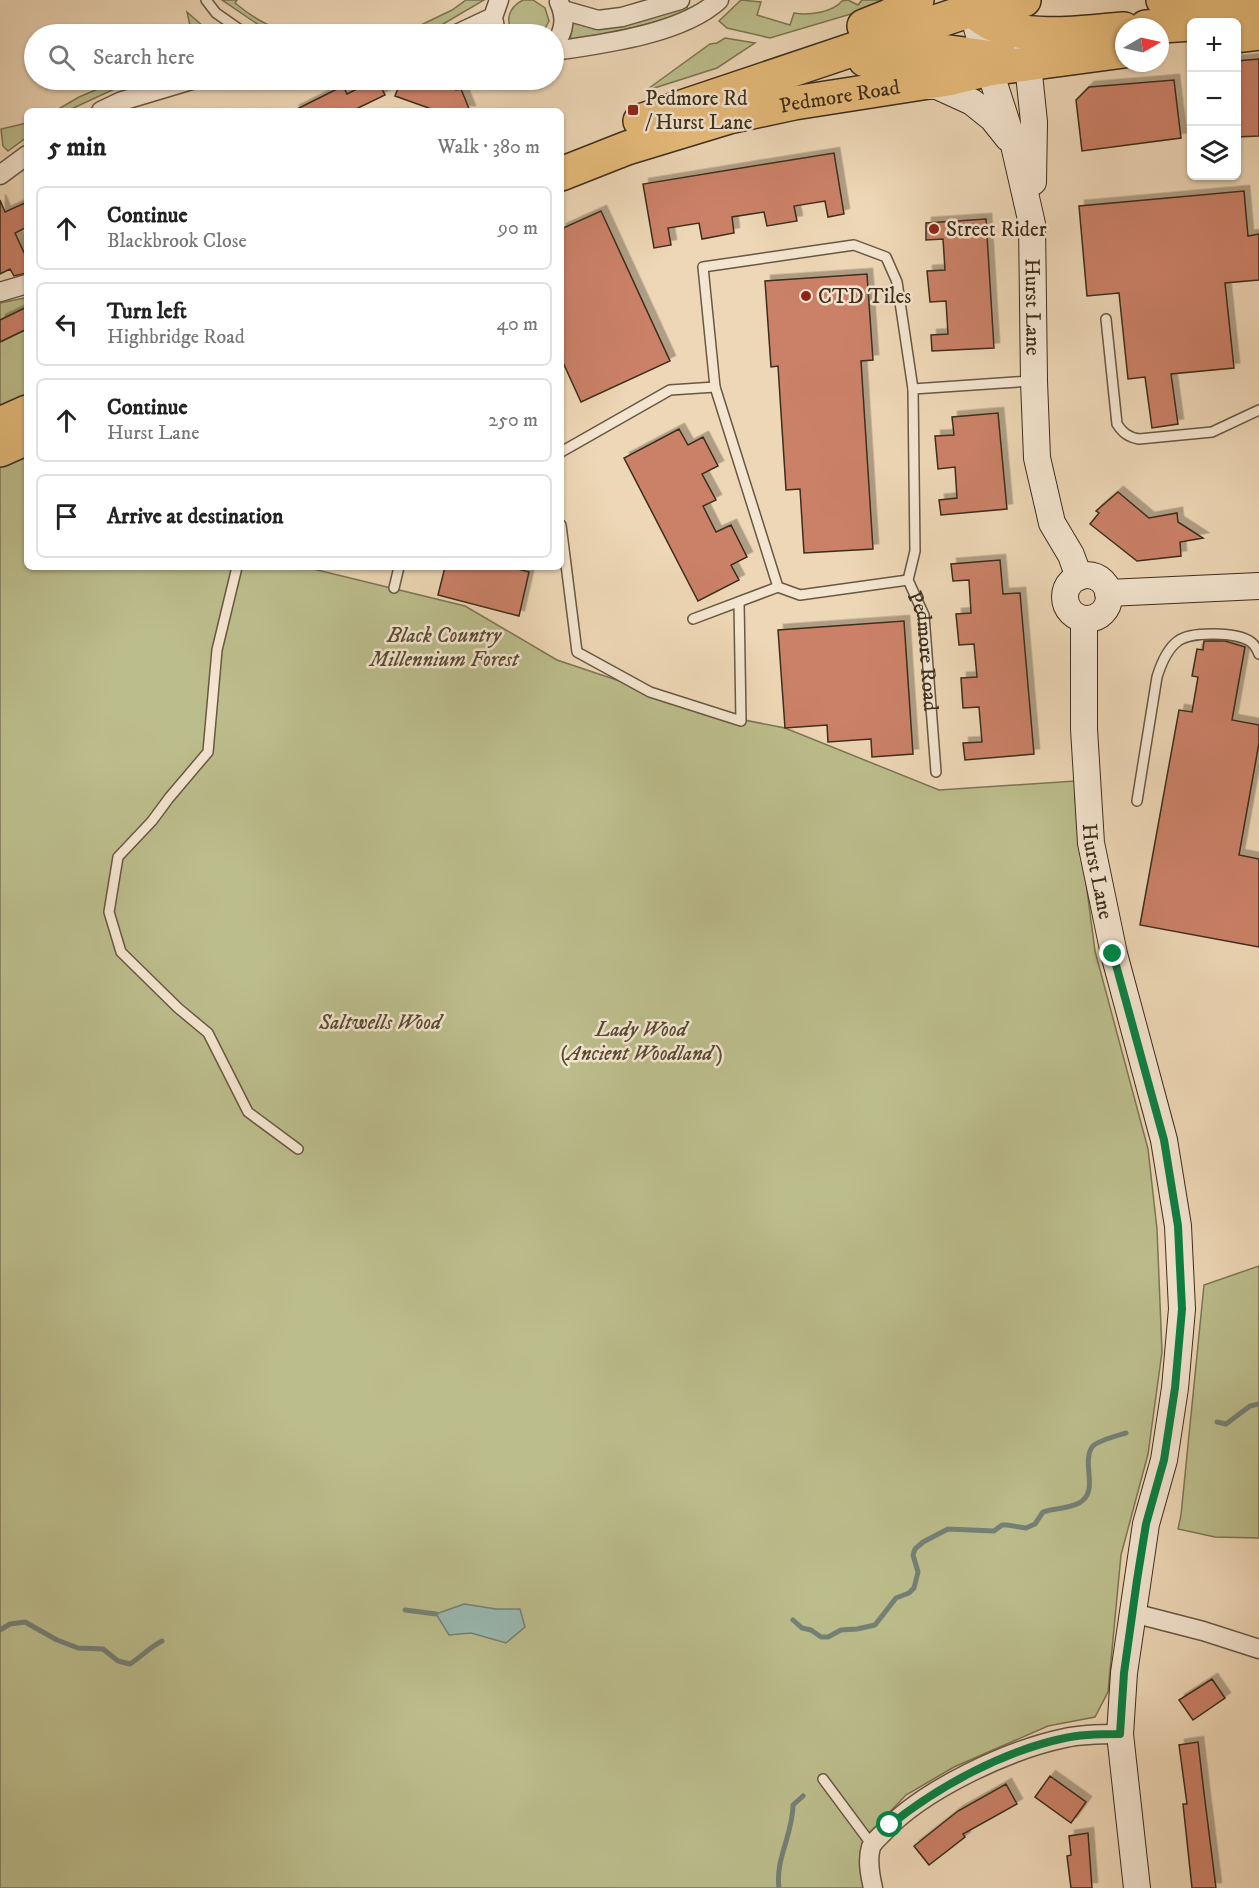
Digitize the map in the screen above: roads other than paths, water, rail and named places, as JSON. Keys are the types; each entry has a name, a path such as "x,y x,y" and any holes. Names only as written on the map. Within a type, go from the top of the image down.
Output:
{"highway":[{"path":"718,95 754,63 889,16 917,0"},
{"path":"1163,0 1259,5"},
{"path":"718,95 871,59 942,51 994,22 1027,48 1056,34 1115,30"},
{"name":"Pedmore Road","path":"564,151 628,125 718,95 994,22"},
{"name":"Pedmore Road","path":"994,22 1027,48 1115,51"},
{"name":"Pedmore Road","path":"564,173 627,148 729,117 948,79 994,22"},
{"path":"1169,25 1187,24"},
{"path":"1241,24 1259,24"},
{"path":"1241,35 1259,33"},
{"path":"1169,45 1187,43"},
{"path":"0,424 24,413"},
{"path":"0,450 24,439"}],"street":[{"path":"563,24 561,5 598,20 622,17 680,0"},
{"path":"564,49 606,43 689,21 703,14 719,0"},
{"path":"480,24 496,17"},
{"name":"Hurst Lane","path":"994,22 1014,145 1032,224 1037,458 1052,523 1071,555 1079,577"},
{"path":"1027,48 1034,122 1032,224"},
{"path":"896,88 937,86 972,102 992,118 1014,145"},
{"path":"107,108 159,90"},
{"path":"0,175 24,156"},
{"path":"0,292 24,285"},
{"path":"1079,577 1095,577 1101,581 1108,593 1104,611 1092,619 1084,620 1075,616 1069,611 1065,599 1065,591 1069,584 1079,577"},
{"path":"1108,593 1259,586"},
{"name":"Hurst Lane","path":"1084,620 1084,729 1091,843 1113,954 1164,1140 1178,1226 1182,1309 1164,1460 1146,1524 1124,1673 1120,1734 1137,1888"},
{"path":"1133,1613 1203,1631 1259,1649"},
{"path":"873,1888 869,1869 872,1845 890,1825 916,1804 954,1781 1046,1743 1066,1738 1120,1734"}],"lane":[{"path":"206,0 216,13 232,24"},
{"name":"Pedmore Road","path":"715,387 703,267 855,244 886,257 897,282 913,389 915,551 908,580 924,615 936,772"},
{"path":"1106,319 1117,424 1122,432 1130,437 1139,439 1212,432 1259,410"},
{"path":"913,389 1034,381"},
{"path":"564,450 670,390 715,387 778,586"},
{"path":"564,549 577,652 650,692 741,721 739,602"},
{"path":"236,570 217,650 208,752 152,821 118,856 109,912 121,952 178,1008 208,1033 249,1112 298,1149"},
{"path":"394,588 398,570"},
{"path":"693,619 778,586 800,595 908,580"},
{"path":"1137,801 1157,677 1160,666 1169,651 1178,641 1197,633 1240,637 1250,641 1259,654"},
{"path":"823,1779 872,1845"}],"water":[{"path":"464,1604 496,1609 520,1609 525,1627 506,1643 471,1633 449,1635 436,1614"}],"waterway":[{"path":"1217,1422 1226,1424 1250,1406 1259,1404"},
{"path":"793,1620 802,1628 811,1630 821,1637 828,1637 841,1630 875,1625 896,1598 909,1593 914,1588 918,1572 913,1555 915,1549 923,1542 948,1529 994,1531 1002,1525 1026,1528 1035,1524 1043,1512 1079,1503 1088,1492 1088,1461 1092,1447 1103,1440 1126,1433"},
{"path":"405,1610 436,1614"},
{"path":"0,1630 10,1624 25,1622 57,1640 78,1648 103,1649 118,1661 130,1664 162,1641"},
{"path":"779,1888 778,1877 793,1805 803,1796"}],"place":[{"name":"Pedmore Rd / Hurst Lane","path":"633,110"},
{"name":"Street Rider","path":"934,229"},
{"name":"CTD Tiles","path":"806,296"}],"park label":[{"name":"Black Country Millennium Forest","path":"444,647"},
{"name":"Saltwells Wood","path":"380,1022"},
{"name":"Lady Wood (Ancient Woodland)","path":"641,1041"}]}
